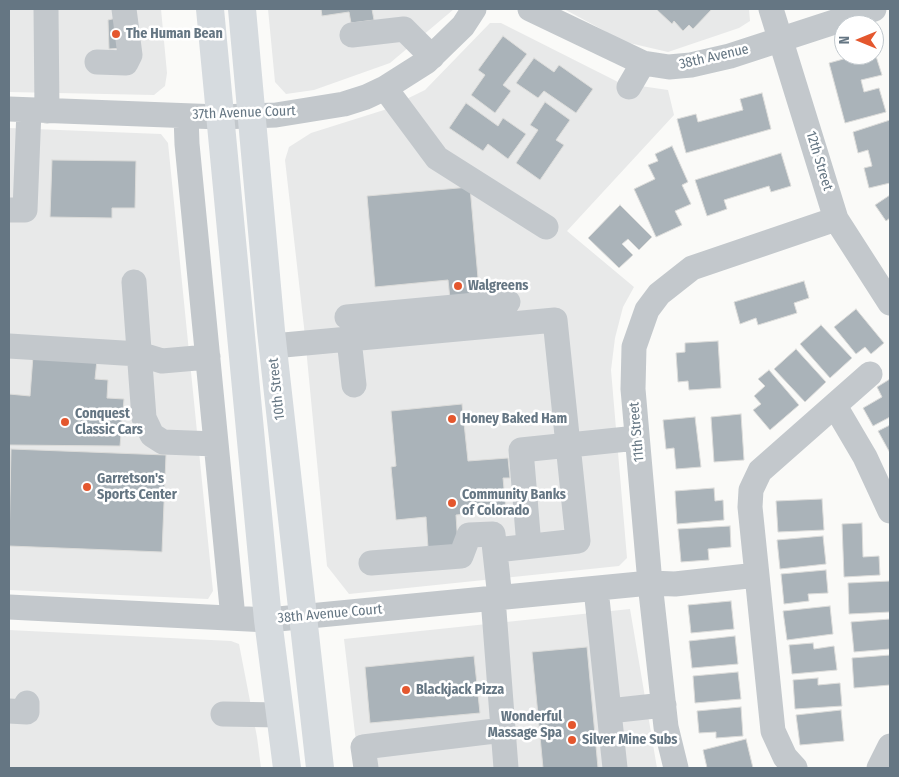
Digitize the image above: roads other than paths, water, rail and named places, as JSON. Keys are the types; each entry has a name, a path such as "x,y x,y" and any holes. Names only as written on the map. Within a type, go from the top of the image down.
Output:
{"main road":[{"path":"210,9 268,620 287,768"},
{"name":"10th Street","path":"242,9 273,346 320,768"}],"street":[{"path":"9,210 25,210 28,110 47,65 46,9"},
{"path":"96,62 126,63 130,55 124,9"},
{"name":"37th Avenue Court","path":"28,110 220,117 276,115 344,104 385,88 406,76 432,57 463,26 474,9"},
{"name":"38th Avenue","path":"530,9 585,24 643,63 669,67 691,65 730,56 874,9"},
{"name":"12th Street","path":"771,9 836,219 890,303"},
{"path":"352,35 407,19 432,57"},
{"path":"629,87 643,63"},
{"path":"385,88 437,158 546,227"},
{"path":"186,116 216,444 212,474 233,618"},
{"name":"11th Street","path":"676,768 666,727 650,583 633,389 634,347 647,310 659,294 692,268 836,219"},
{"path":"134,282 144,418 152,435 164,442 216,444"},
{"path":"273,346 348,328 508,302"},
{"path":"348,328 555,320 578,541 496,550"},
{"path":"348,328 354,385"},
{"path":"9,346 139,354 162,361 208,358"},
{"path":"795,768 785,757 773,731 750,507 751,490 760,471 870,374"},
{"path":"835,406 865,457 890,511"},
{"path":"529,546 520,450 637,438"},
{"path":"371,563 461,556 469,536 493,534 496,550 496,598 506,768"},
{"name":"38th Avenue Court","path":"9,607 191,627 233,618 268,620 650,583 675,584 757,575"},
{"path":"596,589 615,768"},
{"path":"609,711 664,705"},
{"path":"223,714 280,715"},
{"path":"366,768 363,748 504,730"},
{"path":"879,768 890,746"}],"place":[{"name":"The Human Bean","path":"116,34"},
{"name":"Walgreens","path":"458,286"},
{"name":"Honey Baked Ham","path":"452,419"},
{"name":"Conquest Classic Cars","path":"65,422"},
{"name":"Garretson's Sports Center","path":"87,487"},
{"name":"Community Banks of Colorado","path":"452,503"},
{"name":"Blackjack Pizza","path":"406,690"},
{"name":"Wonderful Massage Spa","path":"572,725"},
{"name":"Silver Mine Subs","path":"572,740"}]}
